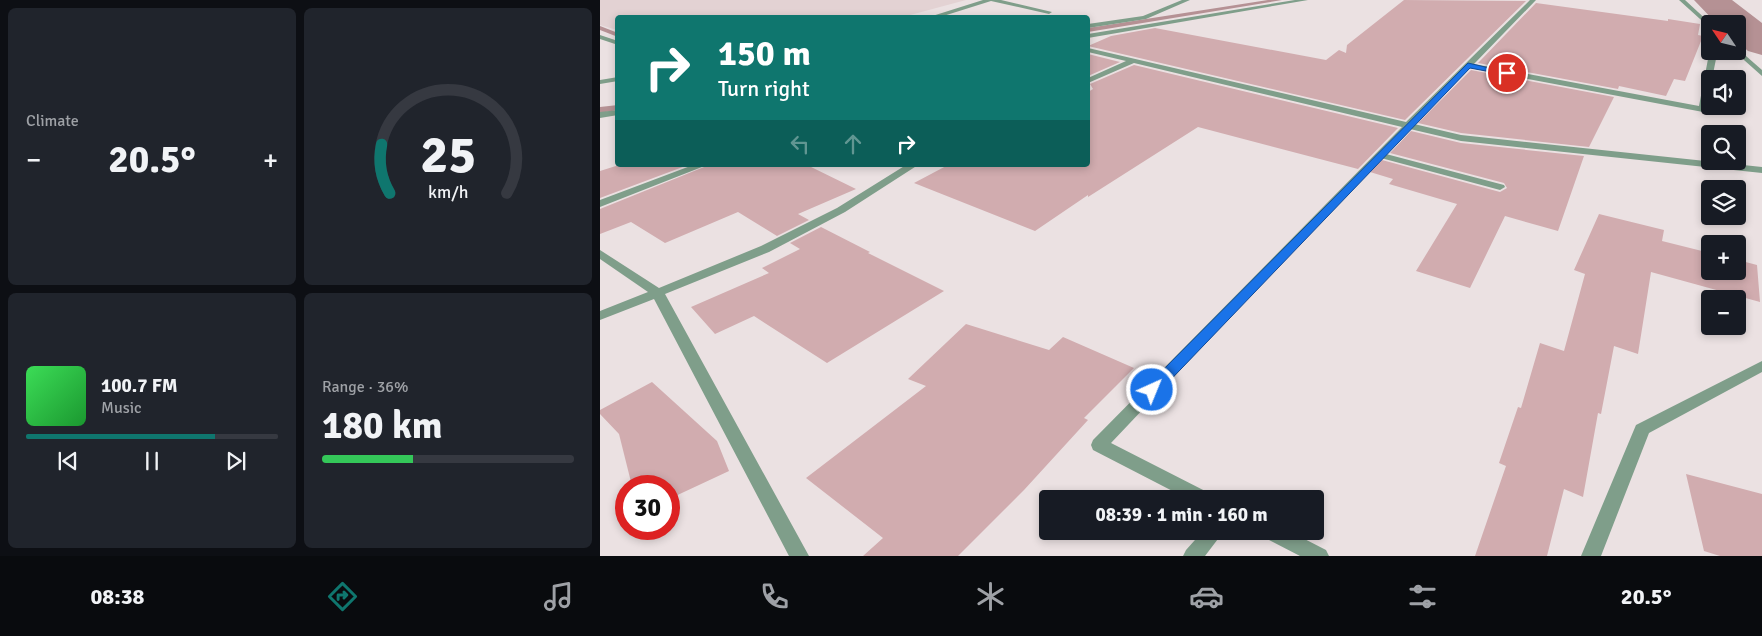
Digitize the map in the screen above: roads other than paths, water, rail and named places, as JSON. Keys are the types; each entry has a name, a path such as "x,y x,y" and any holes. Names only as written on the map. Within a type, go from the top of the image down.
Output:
{"street":[{"path":"938,15 989,0"},
{"path":"993,0 1048,12"},
{"path":"1090,26 1144,18 1187,0"},
{"path":"1090,36 1304,0"},
{"path":"1187,490 1099,445 1408,125 1533,0"},
{"path":"1682,0 1701,18"},
{"path":"600,37 615,42"},
{"path":"1090,50 1461,138 1762,170"},
{"path":"1746,59 1762,74"},
{"path":"1090,80 1132,60"},
{"path":"1468,65 1703,109 1712,60"},
{"path":"600,82 615,80"},
{"path":"600,115 615,112"},
{"path":"1380,155 1500,187"},
{"path":"600,204 697,167"},
{"path":"600,316 765,249 841,210 910,167"},
{"path":"600,254 658,293 799,556"},
{"path":"1591,556 1642,429 1762,366"},
{"path":"1193,556 1206,540"},
{"path":"1288,540 1319,556"}],"waterway":[{"path":"1090,30 1279,0"},
{"path":"1711,0 1762,43"},
{"path":"600,28 615,34"},
{"path":"600,110 615,108"}]}
